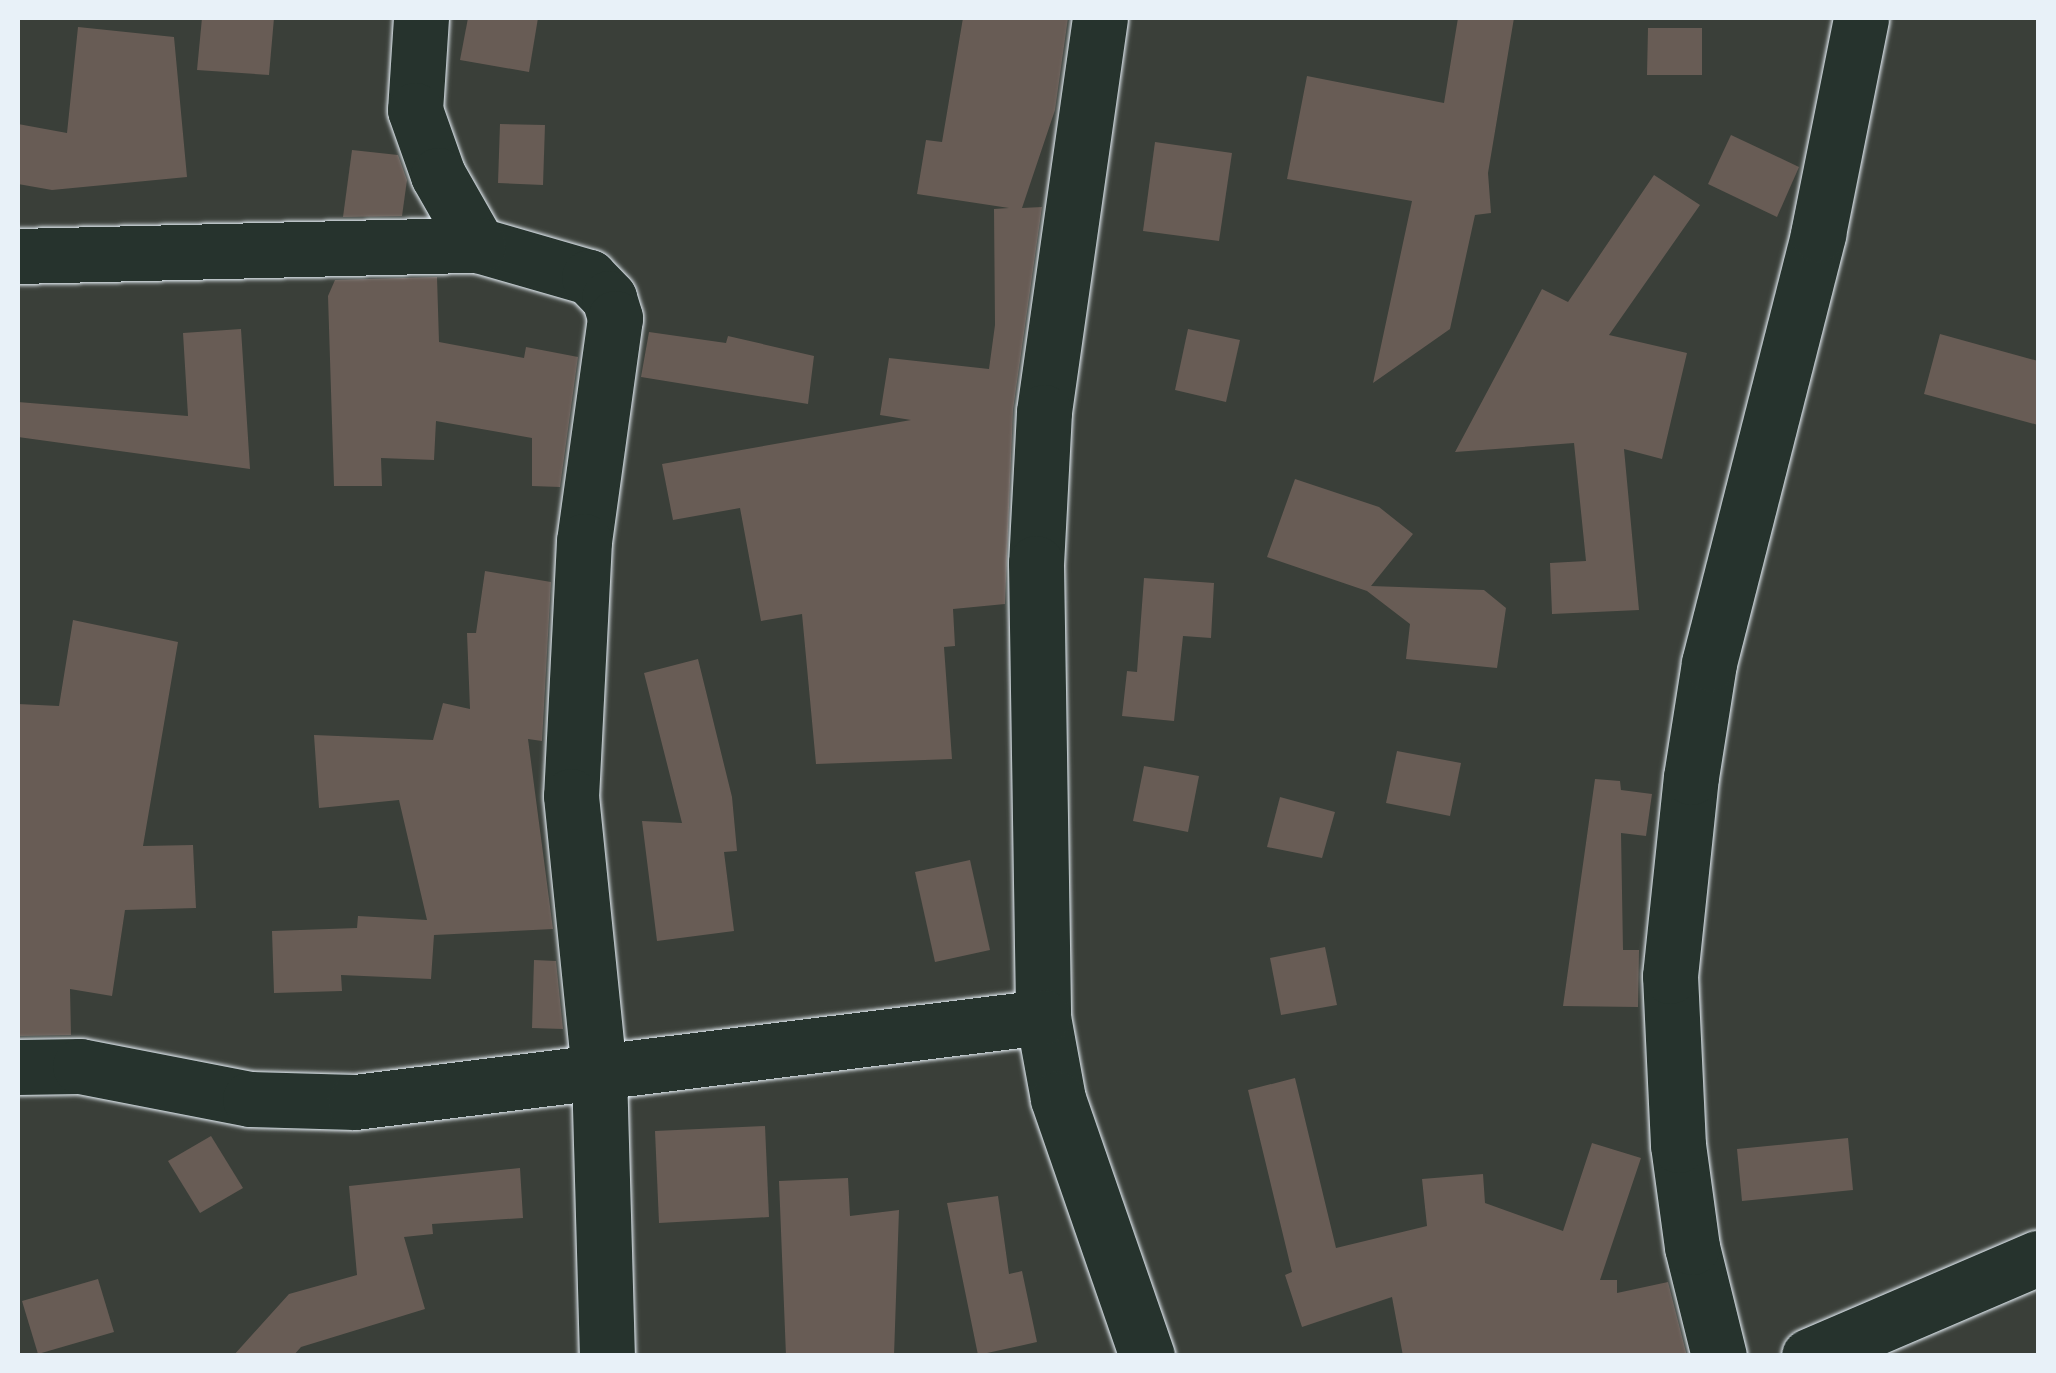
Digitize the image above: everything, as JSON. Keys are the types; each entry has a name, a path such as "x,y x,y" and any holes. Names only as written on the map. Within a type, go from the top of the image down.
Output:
{"street":[{"path":"421,18 415,110 438,174 478,246"},
{"path":"1100,18 1049,374 1039,506 1043,1017 1058,1099 1147,1356"},
{"path":"1718,1356 1692,1247 1678,1144 1670,976 1691,777 1709,663 1818,234 1860,18"},
{"path":"18,256 478,246 589,276 609,298 615,318 584,541 571,796 599,1072 607,1356"},
{"path":"18,1067 80,1066 250,1098 355,1102 1043,1017"},
{"path":"1809,1356 2038,1258"}],"building":[{"path":"202,18 274,18 269,75 197,70"},
{"path":"468,18 538,18 529,72 460,60"},
{"path":"963,18 1068,18 1055,110 1022,208 1042,207 1013,410 1005,604 953,609 955,646 944,647 952,759 816,764 802,614 761,621 740,508 673,520 662,464 911,420 880,415 889,358 989,369 995,325 994,209 1009,208 917,194 926,140 942,142"},
{"path":"1458,18 1514,18 1488,173 1491,213 1475,215 1450,329 1373,383 1412,201 1287,179 1307,76 1444,103"},
{"path":"78,27 174,37 187,177 52,190 18,184 18,124 67,133"},
{"path":"1648,28 1702,28 1702,75 1647,75"},
{"path":"500,124 545,125 543,185 498,183"},
{"path":"1731,135 1799,167 1777,217 1708,184"},
{"path":"1155,142 1232,153 1219,241 1143,231"},
{"path":"352,150 398,155 407,180 402,216 343,217"},
{"path":"1654,175 1700,205 1609,335 1687,353 1662,459 1624,449 1639,610 1552,614 1550,563 1586,561 1574,443 1455,452 1542,289 1568,302"},
{"path":"437,277 439,342 524,358 526,347 578,357 560,487 532,486 532,438 436,421 434,460 381,458 382,486 334,486 328,296 335,280"},
{"path":"241,329 250,469 18,437 18,402 188,416 183,333"},
{"path":"1188,329 1240,340 1226,402 1175,390"},
{"path":"649,332 726,343 728,336 814,356 808,404 641,377"},
{"path":"1940,334 2038,361 2038,425 1924,394"},
{"path":"1295,479 1379,507 1413,534 1371,586 1484,590 1506,608 1497,668 1406,659 1410,624 1367,591 1267,557"},
{"path":"485,571 551,582 542,741 528,739 553,929 434,935 431,979 341,975 342,991 274,993 272,931 357,928 358,916 427,920 399,800 319,808 314,735 433,740 443,703 470,709 467,633 476,633"},
{"path":"1144,578 1214,583 1211,638 1183,636 1174,721 1122,716 1127,671 1137,672"},
{"path":"73,620 178,642 143,846 193,845 196,908 125,910 112,996 70,989 71,1035 18,1036 18,704 59,706"},
{"path":"698,659 732,797 737,851 724,852 734,931 657,941 642,821 682,823 644,673"},
{"path":"1397,751 1461,763 1450,816 1386,803"},
{"path":"1144,766 1199,776 1188,832 1133,821"},
{"path":"1595,779 1620,781 1621,790 1652,794 1646,836 1621,833 1623,950 1639,950 1638,1007 1563,1006"},
{"path":"1280,797 1335,812 1322,858 1267,847"},
{"path":"970,860 990,950 935,962 915,872"},
{"path":"1325,947 1337,1005 1281,1015 1270,958"},
{"path":"534,960 556,961 563,1029 532,1028"},
{"path":"1295,1078 1336,1248 1427,1226 1422,1179 1483,1174 1485,1203 1563,1231 1592,1143 1641,1158 1600,1280 1617,1280 1617,1293 1668,1282 1687,1356 1403,1356 1392,1297 1302,1327 1285,1275 1292,1272 1248,1090"},
{"path":"765,1126 769,1217 659,1223 655,1131"},
{"path":"211,1136 243,1188 200,1213 168,1161"},
{"path":"1848,1138 1853,1190 1742,1201 1737,1149"},
{"path":"520,1168 523,1218 432,1224 433,1234 404,1237 425,1309 301,1347 293,1356 233,1356 289,1294 357,1275 349,1186"},
{"path":"848,1178 850,1216 899,1210 894,1356 786,1356 779,1181"},
{"path":"998,1196 1009,1274 1022,1271 1037,1342 978,1355 947,1203"},
{"path":"98,1279 114,1332 38,1354 22,1301"}]}
